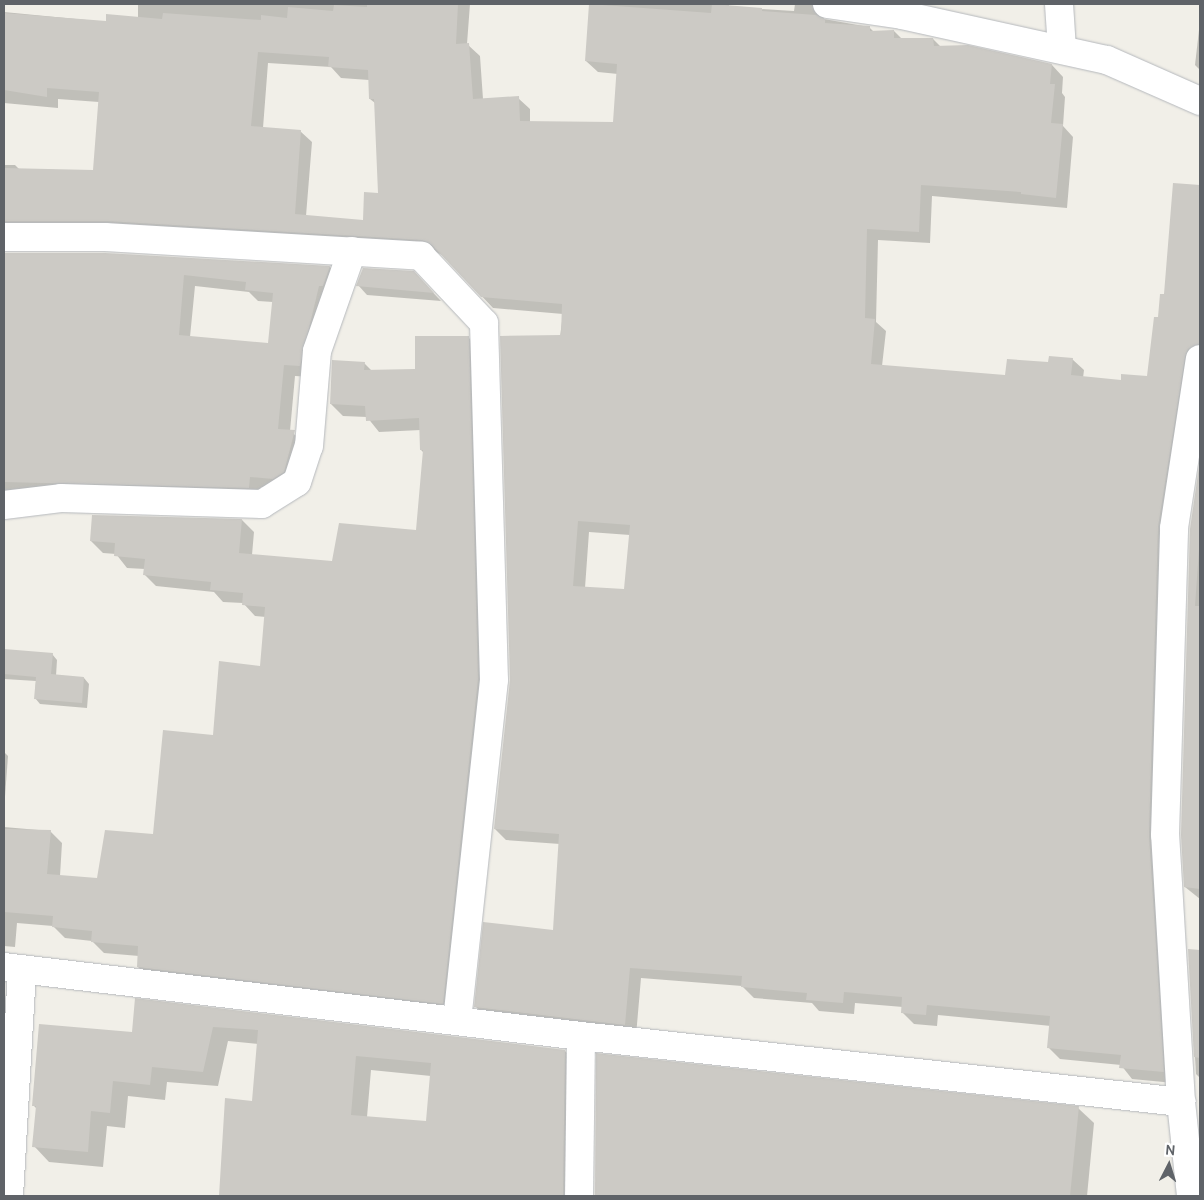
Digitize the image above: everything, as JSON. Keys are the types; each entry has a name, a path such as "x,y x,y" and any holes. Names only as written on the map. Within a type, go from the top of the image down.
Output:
{"street":[{"path":"827,4 902,15 1107,60 1200,101"},
{"path":"1059,4 1062,50"},
{"path":"4,236 105,237 421,256 484,324 494,680 457,1021"},
{"path":"4,505 61,498 262,504 297,482 309,446 317,351 352,251"},
{"path":"1192,1196 1181,1102 1165,835 1174,528 1200,359"},
{"path":"9,1196 13,968 581,1036 1181,1102"},
{"path":"579,1196 581,1036"}],"building":[{"path":"367,4 458,4 456,44 469,43 473,99 519,96 520,121 613,122 617,64 585,61 589,4 711,13 712,4 762,8 762,11 816,15 825,19 825,23 870,26 870,31 894,30 894,38 933,38 934,46 968,45 1052,64 1050,84 1055,84 1051,123 1063,124 1056,198 1021,194 1021,192 921,185 919,232 867,229 865,318 875,319 871,364 1005,375 1007,359 1048,362 1049,356 1073,358 1071,375 1121,380 1121,374 1147,376 1154,317 1158,317 1160,294 1164,294 1173,183 1200,185 1200,344 1188,349 1185,357 1158,527 1149,835 1164,1072 1119,1068 1121,1055 1047,1048 1050,1016 927,1005 926,1015 901,1013 902,997 844,992 843,1003 806,1000 807,993 741,987 742,976 630,968 625,1025 474,1007 483,922 553,930 559,834 494,829 510,680 500,336 561,335 562,304 481,297 432,245 422,240 106,221 4,221 4,168 93,170 99,92 47,88 47,97 4,90 4,13 106,21 106,14 162,19 163,13 261,20 261,15 287,18 288,7 333,11 334,5 367,7","holes":["258,52 329,57 328,67 368,70 369,99 374,99 378,193 364,192 363,220 295,214 301,130 251,126","578,521 630,525 624,589 573,586"]},
{"path":"4,253 105,253 330,266 323,286 319,286 300,366 284,365 278,429 295,430 284,472 273,479 250,477 249,488 4,482","holes":["184,275 246,282 245,290 273,293 268,343 179,335"]},
{"path":"363,268 414,271 434,293 356,286"},
{"path":"415,336 469,336 478,679 443,1004 137,967 138,946 91,942 92,931 52,927 53,916 4,912 4,829 51,830 47,874 97,878 105,830 153,834 163,730 213,735 219,661 260,666 265,607 242,605 243,593 210,590 211,582 143,575 145,559 114,556 115,543 90,541 92,515 242,519 239,553 332,561 339,523 416,530 423,450 420,450 419,418 366,421 365,406 330,404 332,360 365,362 364,370 415,369"},
{"path":"1200,460 1200,535 1195,606 1200,606 1200,889 1184,887 1181,835 1190,529"},
{"path":"4,649 53,653 51,674 84,677 82,703 34,699 36,677 4,674"},
{"path":"1188,949 1200,950 1200,1058 1194,1057"},
{"path":"135,998 565,1050 563,1196 219,1196 225,1098 252,1101 258,1030 213,1027 203,1072 152,1067 150,1085 113,1081 110,1113 91,1111 88,1152 32,1147 36,1106 32,1106 39,1024 132,1032","holes":["356,1056 431,1063 426,1121 351,1115"]},
{"path":"596,1053 1079,1106 1070,1196 595,1196"}]}
